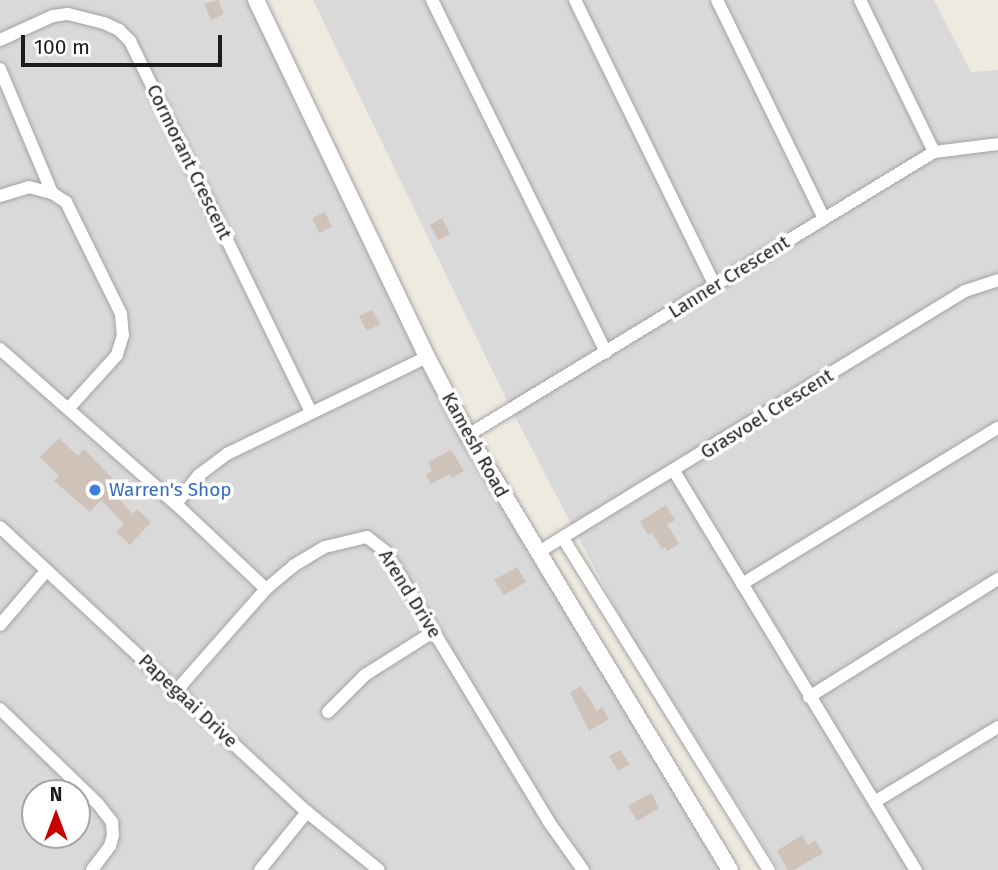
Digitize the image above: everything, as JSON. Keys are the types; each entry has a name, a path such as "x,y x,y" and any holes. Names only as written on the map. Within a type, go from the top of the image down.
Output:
{"street":[{"name":"Kamesh Road","path":"256,0 427,357 468,435 730,870"},
{"path":"432,0 606,352"},
{"path":"575,0 715,286"},
{"path":"717,0 824,218"},
{"path":"860,0 934,152"},
{"name":"Cormorant Crescent","path":"0,40 53,16 68,14 82,15 111,27 130,41 311,412"},
{"path":"0,69 52,193"},
{"name":"Lanner Crescent","path":"468,435 934,152 998,144"},
{"path":"0,196 29,187 52,193 66,202 123,323 121,346 117,355 69,408"},
{"name":"Grasvoel Crescent","path":"537,553 965,291 998,280"},
{"path":"0,349 177,504 266,589"},
{"path":"177,504 200,475 227,454 427,357"},
{"path":"742,584 998,428"},
{"path":"674,471 808,696 876,801 916,870"},
{"name":"Papegaai Drive","path":"0,527 307,812 379,870"},
{"name":"Arend Drive","path":"176,691 266,589 309,555 344,541 367,537 385,551 549,822 583,870"},
{"path":"563,538 769,870"},
{"path":"0,625 47,570"},
{"path":"808,696 998,579"},
{"path":"328,712 365,675 433,632"},
{"path":"0,709 98,804 112,822 110,846 92,870"},
{"path":"876,801 998,727"},
{"path":"260,870 307,812"}],"shaded area":[{"path":"0,0 256,0 427,357 719,870 0,870"},
{"path":"313,0 934,0 971,72 998,70 998,870 779,870 625,626 511,409"}],"building":[{"path":"218,0 224,14 211,20 204,4"},
{"path":"325,212 332,227 319,233 312,218"},
{"path":"442,218 450,234 438,240 430,225"},
{"path":"372,310 380,324 367,331 359,316"},
{"path":"59,438 78,456 84,449 117,483 110,490 133,514 137,509 151,522 130,545 116,532 124,524 101,500 90,512 54,481 59,476 40,457"},
{"path":"451,450 464,471 452,478 450,474 431,484 426,474 432,471 428,462"},
{"path":"666,505 675,520 667,524 679,544 667,551 665,547 662,549 652,533 648,535 640,521"},
{"path":"517,567 526,582 504,595 494,580"},
{"path":"581,686 597,711 602,707 609,719 589,731 570,692"},
{"path":"620,750 630,764 618,771 609,756"},
{"path":"651,793 659,808 637,821 628,806"},
{"path":"802,835 808,845 815,840 823,853 794,870 788,870 777,851"}],"place":[{"name":"Warren's Shop","path":"95,490"}]}
